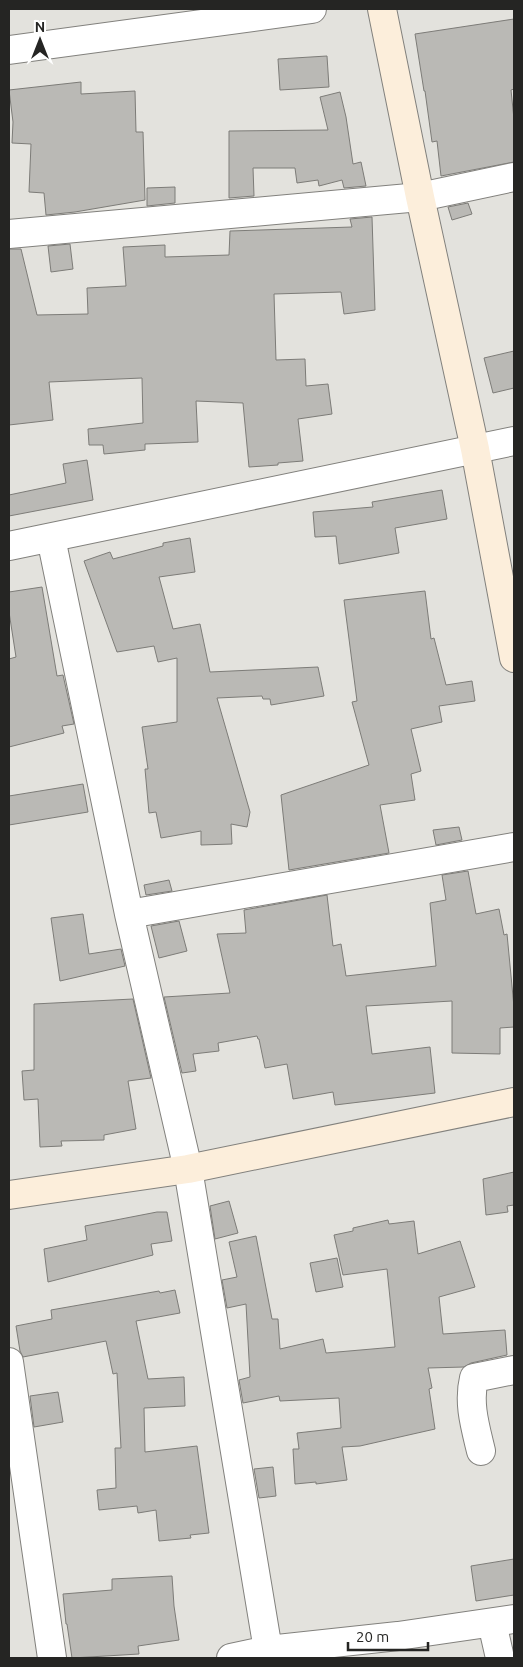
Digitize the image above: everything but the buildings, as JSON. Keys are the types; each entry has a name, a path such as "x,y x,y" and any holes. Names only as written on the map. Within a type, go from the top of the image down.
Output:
{"street":[{"path":"9,50 312,9"},
{"path":"382,9 420,197 475,448 514,658"},
{"path":"9,234 420,197 514,177"},
{"path":"9,546 514,441"},
{"path":"52,538 129,914 188,1169 268,1650"},
{"path":"129,914 514,847"},
{"path":"9,1195 188,1169 514,1102"},
{"path":"9,1362 52,1658"},
{"path":"481,1451 471,1405 474,1378 514,1370"},
{"path":"231,1658 268,1650 398,1636 503,1621 500,1658"}]}
